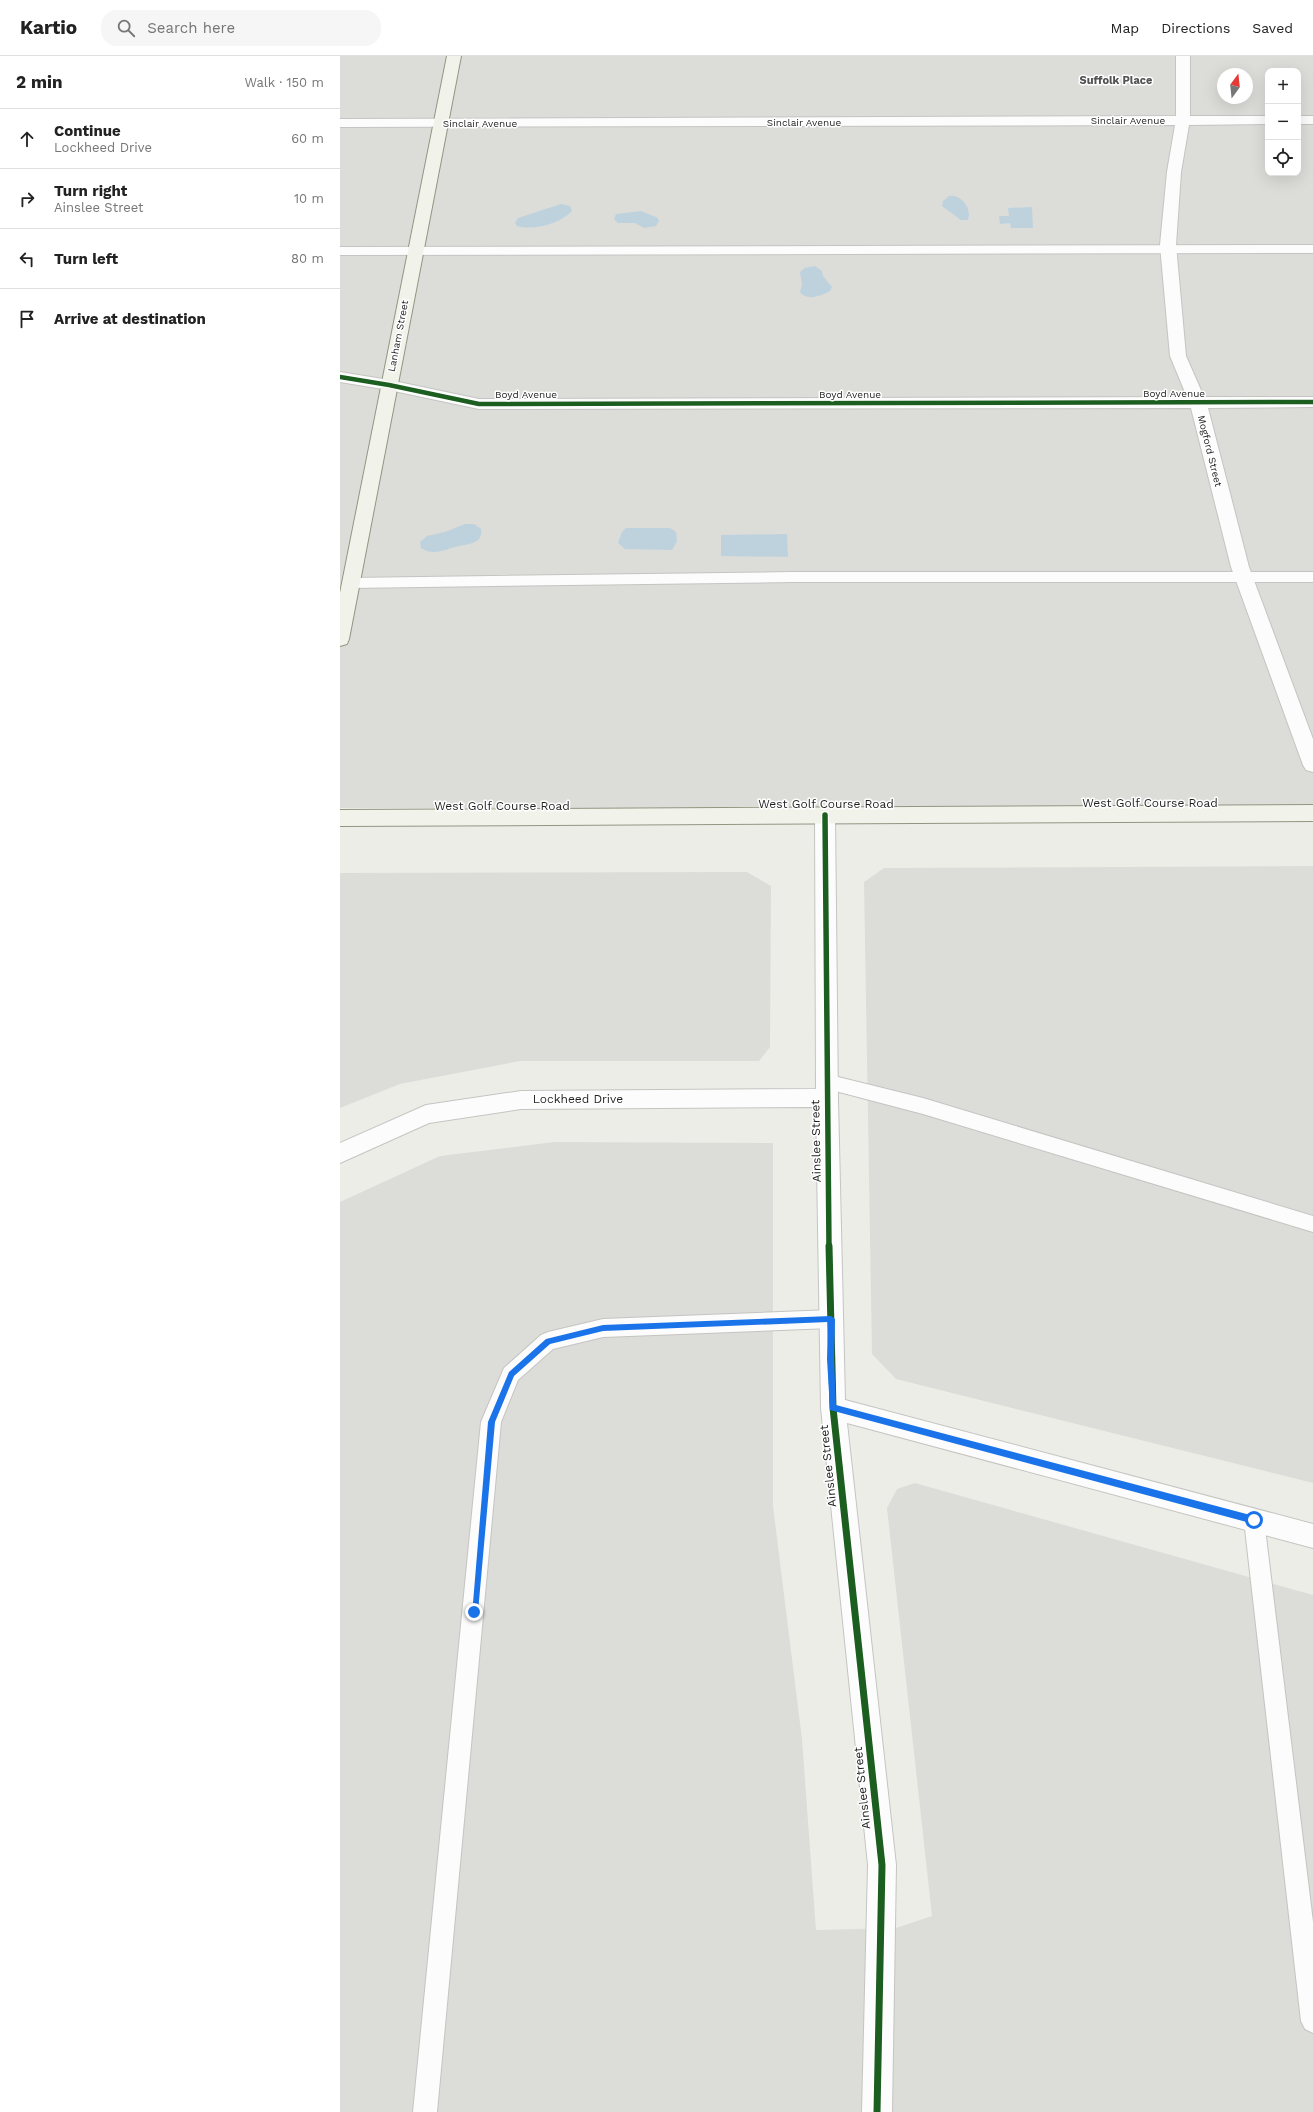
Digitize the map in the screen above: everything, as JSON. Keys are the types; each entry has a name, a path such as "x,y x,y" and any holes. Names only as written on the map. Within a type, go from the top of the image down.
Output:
{"street":[{"name":"Lanham Street","path":"340,639 454,56"},
{"name":"Mogford Street","path":"1183,56 1183,120 1174,172 1168,249 1178,356 1198,403 1243,577 1313,765"},
{"name":"Sinclair Avenue","path":"340,123 1265,120"},
{"path":"1301,120 1313,120"},
{"name":"Boyd Avenue","path":"340,377 389,385 479,404 1313,402"},
{"name":"West Golf Course Road","path":"340,818 1313,813"},
{"name":"Ainslee Street","path":"825,815 826,1090 831,1319 830,1359 833,1408 882,1864 877,2112"},
{"name":"Lockheed Drive","path":"340,1153 426,1114 521,1100 826,1090"},
{"path":"833,1408 1313,1536"}],"lane":[{"path":"340,251 1313,249"},
{"path":"351,583 792,577 1313,577"},
{"path":"826,1090 922,1106 1313,1224"},
{"path":"425,2112 491,1422 511,1374 548,1341 603,1328 831,1319"},
{"path":"1254,1520 1313,2021"}],"shaded area":[{"path":"340,56 1313,56 1313,808 340,808"},
{"path":"1313,866 1313,1483 896,1379 872,1354 864,882 884,868"},
{"path":"747,872 771,886 770,1047 759,1061 520,1061 400,1084 340,1108 340,873"},
{"path":"554,1142 773,1143 773,1506 802,1739 816,1930 896,1928 932,1916 887,1508 897,1489 915,1483 1313,1595 1313,2112 340,2112 340,1202 440,1156"}],"water":[{"path":"949,196 958,197 964,203 967,207 969,215 968,220 961,220 942,206 943,201"},
{"path":"561,204 570,206 572,211 561,220 554,223 531,228 517,226 515,223 518,218"},
{"path":"1032,207 1033,228 1011,228 1010,223 1000,224 999,216 1009,216 1008,208"},
{"path":"641,211 658,218 659,221 656,226 644,228 635,223 618,223 614,219 616,214"},
{"path":"815,266 822,271 823,276 832,287 830,291 823,294 815,297 807,297 800,292 802,285 800,272 805,268"},
{"path":"465,524 474,524 481,529 480,538 477,541 438,552 429,552 421,548 420,542 427,536 445,532"},
{"path":"626,528 670,528 676,532 677,541 672,550 625,549 618,543 622,532"},
{"path":"787,534 788,557 721,556 721,535"}],"cycle path":[{"path":"340,377 389,385 479,404 1313,402"},
{"path":"825,815 827,1099 832,1391 882,1865 877,2112"}],"district":[{"name":"Suffolk Place","path":"1116,80"}],"route":[{"path":"474,1612 491,1422 511,1374 548,1341 603,1328 831,1319 830,1359 833,1408 1254,1520"}]}
